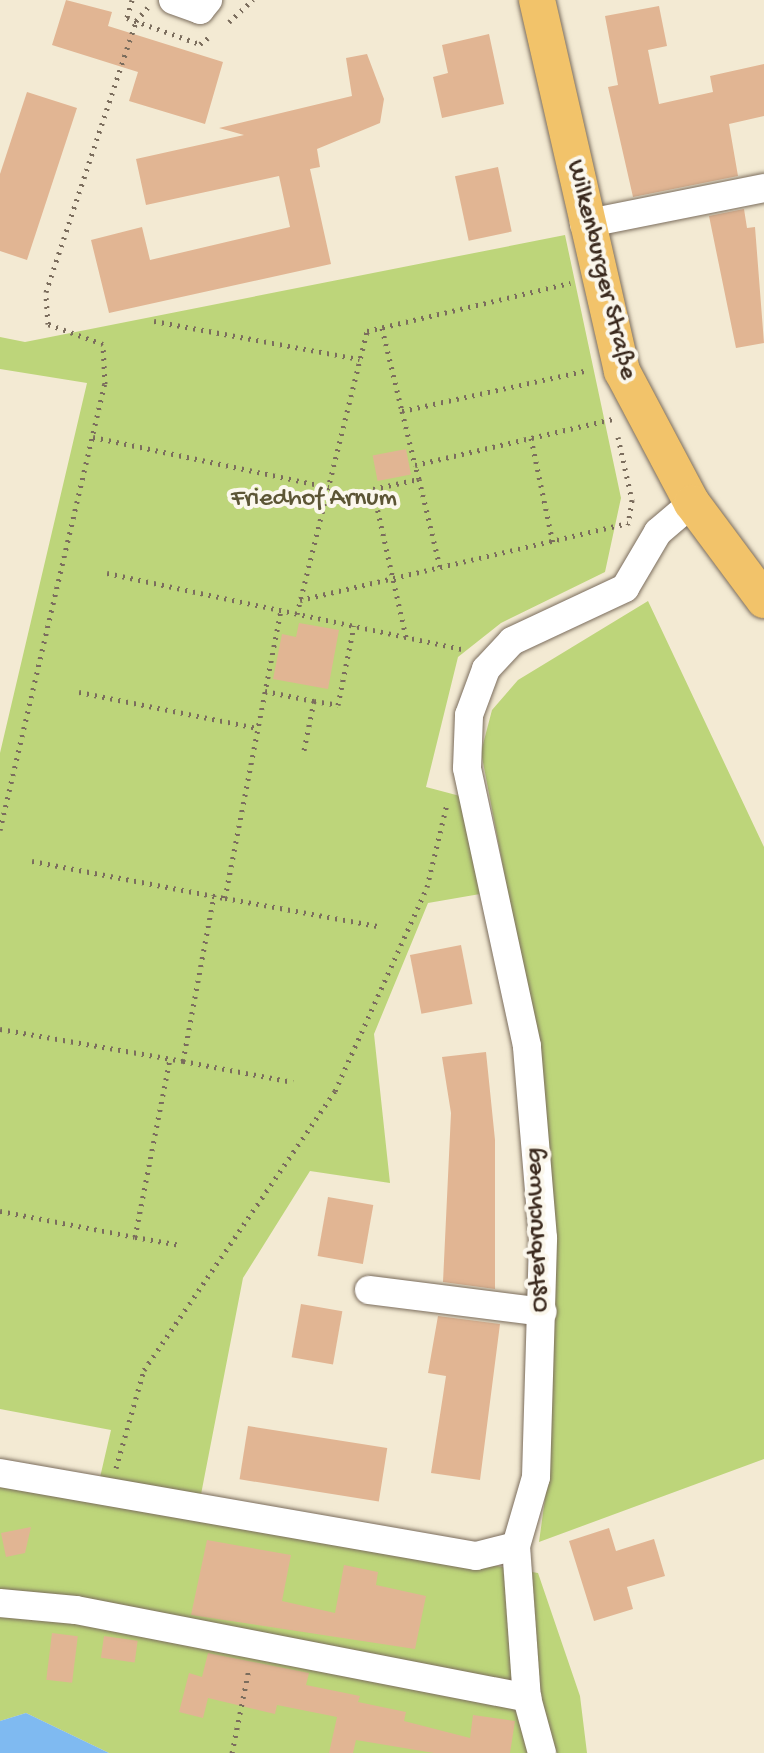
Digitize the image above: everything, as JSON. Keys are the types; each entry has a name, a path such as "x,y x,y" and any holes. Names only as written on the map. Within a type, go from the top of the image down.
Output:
{"main road":[{"name":"Wilkenburger Straße","path":"538,0 584,224 622,371 692,503 764,600"}],"street":[{"path":"173,0 200,10 208,0"},
{"path":"584,224 764,188"},
{"name":"Osterbruchweg","path":"516,1546 536,1477 543,1312 527,1046 467,768 469,715 486,669 512,641 625,588 658,532 692,503"},
{"path":"369,1290 543,1312"},
{"path":"0,1473 476,1556 516,1546 527,1698 542,1753"},
{"path":"0,1603 76,1610 527,1698"}],"path":[{"path":"132,0 127,18 136,21"},
{"path":"0,830 105,384 103,344 48,324 46,292 136,21 154,0"},
{"path":"297,614 367,331 579,281"},
{"path":"154,321 360,359"},
{"path":"382,328 440,567"},
{"path":"402,411 601,367"},
{"path":"611,405 632,500 624,538"},
{"path":"415,465 614,418"},
{"path":"93,437 329,487"},
{"path":"531,438 553,543"},
{"path":"406,637 373,489 419,479"},
{"path":"300,600 628,523"},
{"path":"107,573 473,651"},
{"path":"225,898 281,610"},
{"path":"265,691 338,705 354,626"},
{"path":"79,692 258,728"},
{"path":"303,755 314,701"},
{"path":"109,1493 144,1370 335,1091 427,887 443,811 467,768"},
{"path":"32,861 377,926"},
{"path":"183,1061 214,895"},
{"path":"0,1029 293,1082"},
{"path":"135,1237 170,1059"},
{"path":"0,1211 180,1245"},
{"path":"232,1753 254,1645"}],"green space":[{"name":"Friedhof Arnum","path":"565,235 621,498 605,572 501,623 458,657 426,787 460,796 480,894 428,903 374,1034 390,1183 310,1171 243,1278 197,1515 538,1573 580,1696 587,1753 109,1753 26,1713 0,1721 0,1483 95,1499 111,1430 0,1409 0,753 87,383 0,369 0,337 25,342"},
{"path":"648,601 764,847 764,1459 539,1542 548,1477 537,1044 481,752 492,710 518,680"}],"water":[{"path":"26,1713 109,1753 0,1753 0,1721"}],"building":[{"path":"66,0 112,12 108,26 223,62 205,124 129,101 138,72 52,45"},
{"path":"659,6 667,46 648,50 659,104 713,92 710,76 764,64 764,116 729,124 738,176 633,197 608,87 618,85 605,16"},
{"path":"489,34 504,104 442,118 433,77 448,73 442,45"},
{"path":"367,54 384,99 380,123 317,149 320,167 310,169 331,264 109,313 91,240 142,227 150,260 290,227 279,176 146,205 136,159 244,135 219,128 352,96 346,58"},
{"path":"27,92 77,108 27,260 0,251 0,174"},
{"path":"498,167 512,232 469,241 455,176"},
{"path":"744,209 747,228 755,227 764,343 736,348 709,216"},
{"path":"406,449 411,475 378,481 373,455"},
{"path":"299,623 339,630 328,689 273,679 282,634 296,637"},
{"path":"461,945 472,1004 421,1014 410,955"},
{"path":"486,1052 495,1140 495,1289 443,1282 451,1113 442,1057"},
{"path":"328,1197 373,1205 363,1264 318,1256"},
{"path":"301,1304 342,1311 333,1364 292,1357"},
{"path":"438,1316 500,1324 480,1480 431,1473 446,1376 428,1373"},
{"path":"248,1426 387,1448 379,1501 240,1479"},
{"path":"31,1527 25,1553 6,1557 1,1533"},
{"path":"609,1528 616,1551 654,1539 665,1576 627,1587 633,1609 594,1621 569,1541"},
{"path":"207,1540 291,1555 282,1601 335,1613 344,1565 378,1572 376,1585 426,1596 415,1649 191,1615"},
{"path":"52,1633 78,1636 72,1683 46,1680"},
{"path":"104,1636 138,1641 135,1663 101,1658"},
{"path":"208,1653 309,1673 306,1685 360,1696 358,1702 406,1712 404,1721 470,1738 473,1715 515,1721 510,1753 434,1753 356,1740 353,1753 329,1753 337,1717 277,1705 275,1714 208,1698 203,1718 179,1712 189,1673 202,1677"}]}
